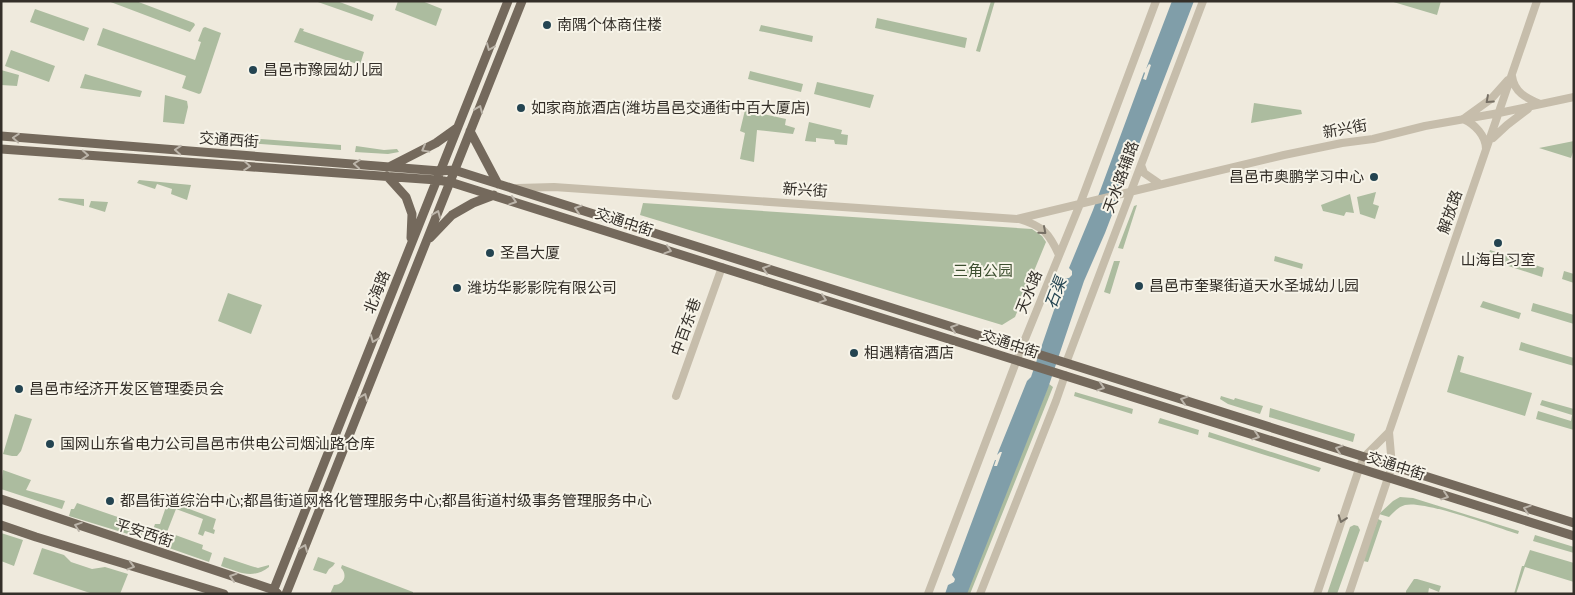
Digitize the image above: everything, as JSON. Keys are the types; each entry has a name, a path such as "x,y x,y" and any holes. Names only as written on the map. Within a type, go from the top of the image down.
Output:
{"main road":[{"name":"北海路","path":"275,593 508,1"},
{"name":"北海路","path":"286,594 522,1"},
{"path":"391,166 436,143 458,128"},
{"path":"470,131 498,184"},
{"name":"交通西街","path":"1,136 391,166 439,175"},
{"name":"交通西街","path":"1,149 388,176 439,175 454,170"},
{"name":"交通中街","path":"454,170 1574,524"},
{"name":"交通中街","path":"439,175 450,182 1574,536"},
{"path":"388,176 406,197 412,214 410,246"},
{"path":"426,241 452,215 473,203 494,195"},
{"name":"平安西街","path":"1,499 275,593"},
{"path":"1,526 224,594"}],"street":[{"name":"天水路","path":"928,594 1021,349 1080,204 1156,1"},
{"name":"天水路辅路","path":"1062,362 1131,191 1203,1"},
{"name":"解放路","path":"1349,594 1392,466 1389,432 1537,1"},
{"path":"1490,142 1507,125 1538,105 1518,91 1513,83 1512,75"},
{"path":"1486,150 1486,143 1481,134 1469,122 1463,119 1491,99 1512,75"},
{"name":"新兴街","path":"512,188 554,187 1017,219 1160,184 1342,143 1373,139 1429,125 1574,97"},
{"path":"1141,165 1144,173 1160,184"},
{"path":"1017,219 1045,230 1059,255"},
{"name":"中百东巷","path":"676,396 722,267"},
{"path":"980,594 1065,375"},
{"name":"解放路","path":"1317,594 1359,468 1364,457 1389,432"}],"green space":[{"path":"108,1 136,1 195,25 190,32"},
{"path":"315,1 337,1 374,15 372,21"},
{"path":"398,1 422,1 442,9 436,26 395,10"},
{"path":"991,1 995,1 980,52 976,51"},
{"path":"1390,1 1441,1 1437,15"},
{"path":"35,9 89,28 84,41 30,22"},
{"path":"877,18 967,38 965,48 875,28"},
{"path":"761,25 813,36 812,42 759,31"},
{"path":"205,27 221,33 201,93 199,94 182,88 186,76 97,45 103,28 195,60 201,42 198,41"},
{"path":"300,28 304,29 303,31 364,52 360,65 294,42"},
{"path":"11,50 55,66 49,82 5,66"},
{"path":"1,70 19,75 17,86 1,85"},
{"path":"750,71 803,84 801,92 748,79"},
{"path":"85,74 142,91 140,97 80,88"},
{"path":"817,82 874,95 870,108 814,94"},
{"path":"165,95 187,101 188,107 184,124 163,122"},
{"path":"1254,103 1301,110 1302,114 1251,123"},
{"path":"745,110 786,119 785,125 795,128 793,134 757,130 754,162 740,159 745,133 740,131"},
{"path":"809,122 842,130 841,134 848,135 847,145 835,144 834,140 816,138 816,142 805,141"},
{"path":"209,135 341,145 341,150 208,140"},
{"path":"1574,141 1571,158 1539,148"},
{"path":"356,146 384,150 397,149 399,152 388,154 355,152"},
{"path":"139,180 191,185 187,200 171,194 172,189 157,184 155,189 137,183"},
{"path":"1376,192 1373,204 1379,206 1375,219 1360,214 1357,197"},
{"path":"1350,194 1354,213 1346,212 1344,216 1323,211 1321,205"},
{"path":"59,198 84,199 84,206 58,200"},
{"path":"91,201 108,202 105,212 89,207"},
{"name":"三角公园","path":"643,203 1032,229 1042,236 1046,242 1015,317 1002,325 640,215"},
{"path":"1137,205 1123,249 1118,248 1134,206"},
{"path":"1490,250 1544,268 1542,277 1487,259"},
{"path":"1275,256 1303,264 1302,269 1274,261"},
{"path":"1114,261 1120,261 1110,294 1104,292"},
{"path":"1564,271 1574,274 1574,283 1562,279"},
{"path":"228,293 262,305 251,334 218,321"},
{"path":"1483,301 1521,313 1519,319 1480,307"},
{"path":"1533,303 1574,315 1574,324 1531,311"},
{"path":"1521,342 1574,358 1574,366 1519,350"},
{"path":"1458,355 1464,357 1460,372 1532,393 1525,416 1447,392"},
{"path":"1049,384 1053,387 970,594 966,594"},
{"path":"1075,392 1133,409 1132,414 1074,396"},
{"path":"1221,396 1263,406 1260,414 1228,404 1220,399"},
{"path":"1542,400 1574,409 1574,430 1536,419 1538,411 1571,421 1572,415 1540,405"},
{"path":"1270,408 1355,434 1353,442 1269,417"},
{"path":"15,414 32,419 21,451 17,456 12,456 3,454"},
{"path":"1160,418 1199,430 1198,435 1158,423"},
{"path":"1209,432 1321,468 1319,472 1208,437"},
{"path":"3,470 31,480 26,490 65,501 62,509 1,489"},
{"path":"1400,497 1413,498 1519,531 1518,534 1427,506 1405,505 1389,517 1379,514"},
{"path":"168,501 216,519 213,529 215,530 214,534 205,531 203,536 198,534 203,519 176,509 167,532 203,545 202,549 212,553 209,562 149,541 155,524 160,524"},
{"path":"77,503 144,526 141,538 69,516 71,509 74,509"},
{"path":"1378,519 1382,521 1368,562 1363,561"},
{"path":"1358,526 1360,530 1337,594 1327,594 1350,527"},
{"path":"1,533 23,540 14,566 1,561"},
{"path":"1535,535 1574,547 1574,553 1533,541"},
{"path":"42,548 64,555 71,562 92,569 105,567 128,574 120,594 93,594 33,574"},
{"path":"1530,550 1574,563 1574,582 1525,567 1516,594 1514,594 1522,566 1524,566"},
{"path":"224,557 258,568 269,565 269,567 257,573 245,574 221,566"},
{"path":"318,557 335,563 326,574 313,570"},
{"path":"342,565 413,592 413,594 330,594 334,585 337,585 344,579"},
{"path":"1414,579 1441,586 1439,592 1429,588 1428,594 1406,594"}],"water":[{"path":"1172,1 1194,1 1105,233 1084,281 1048,388 967,594 945,594 948,585 954,582 955,579 952,575 995,460 994,466 997,466 1002,452 997,455 1027,381 1031,377 1065,278 1069,278 1072,275 1072,271 1069,268 1093,210 1144,72 1143,79 1146,80 1151,65 1149,64 1146,69"}],"place":[{"name":"南隅个体商住楼","path":"547,25"},
{"name":"昌邑市豫园幼儿园","path":"253,70"},
{"name":"如家商旅酒店(潍坊昌邑交通街中百大厦店)","path":"521,108"},
{"name":"昌邑市奥鹏学习中心","path":"1374,177"},
{"name":"山海自习室","path":"1498,243"},
{"name":"圣昌大厦","path":"490,253"},
{"name":"昌邑市奎聚街道天水圣城幼儿园","path":"1139,286"},
{"name":"潍坊华影影院有限公司","path":"457,288"},
{"name":"相遇精宿酒店","path":"854,353"},
{"name":"昌邑市经济开发区管理委员会","path":"19,389"},
{"name":"国网山东省电力公司昌邑市供电公司烟汕路仓库","path":"50,444"},
{"name":"都昌街道综治中心;都昌街道网格化管理服务中心;都昌街道村级事务管理服务中心","path":"110,501"}],"water label":[{"name":"石渠","path":"1056,293"}]}
